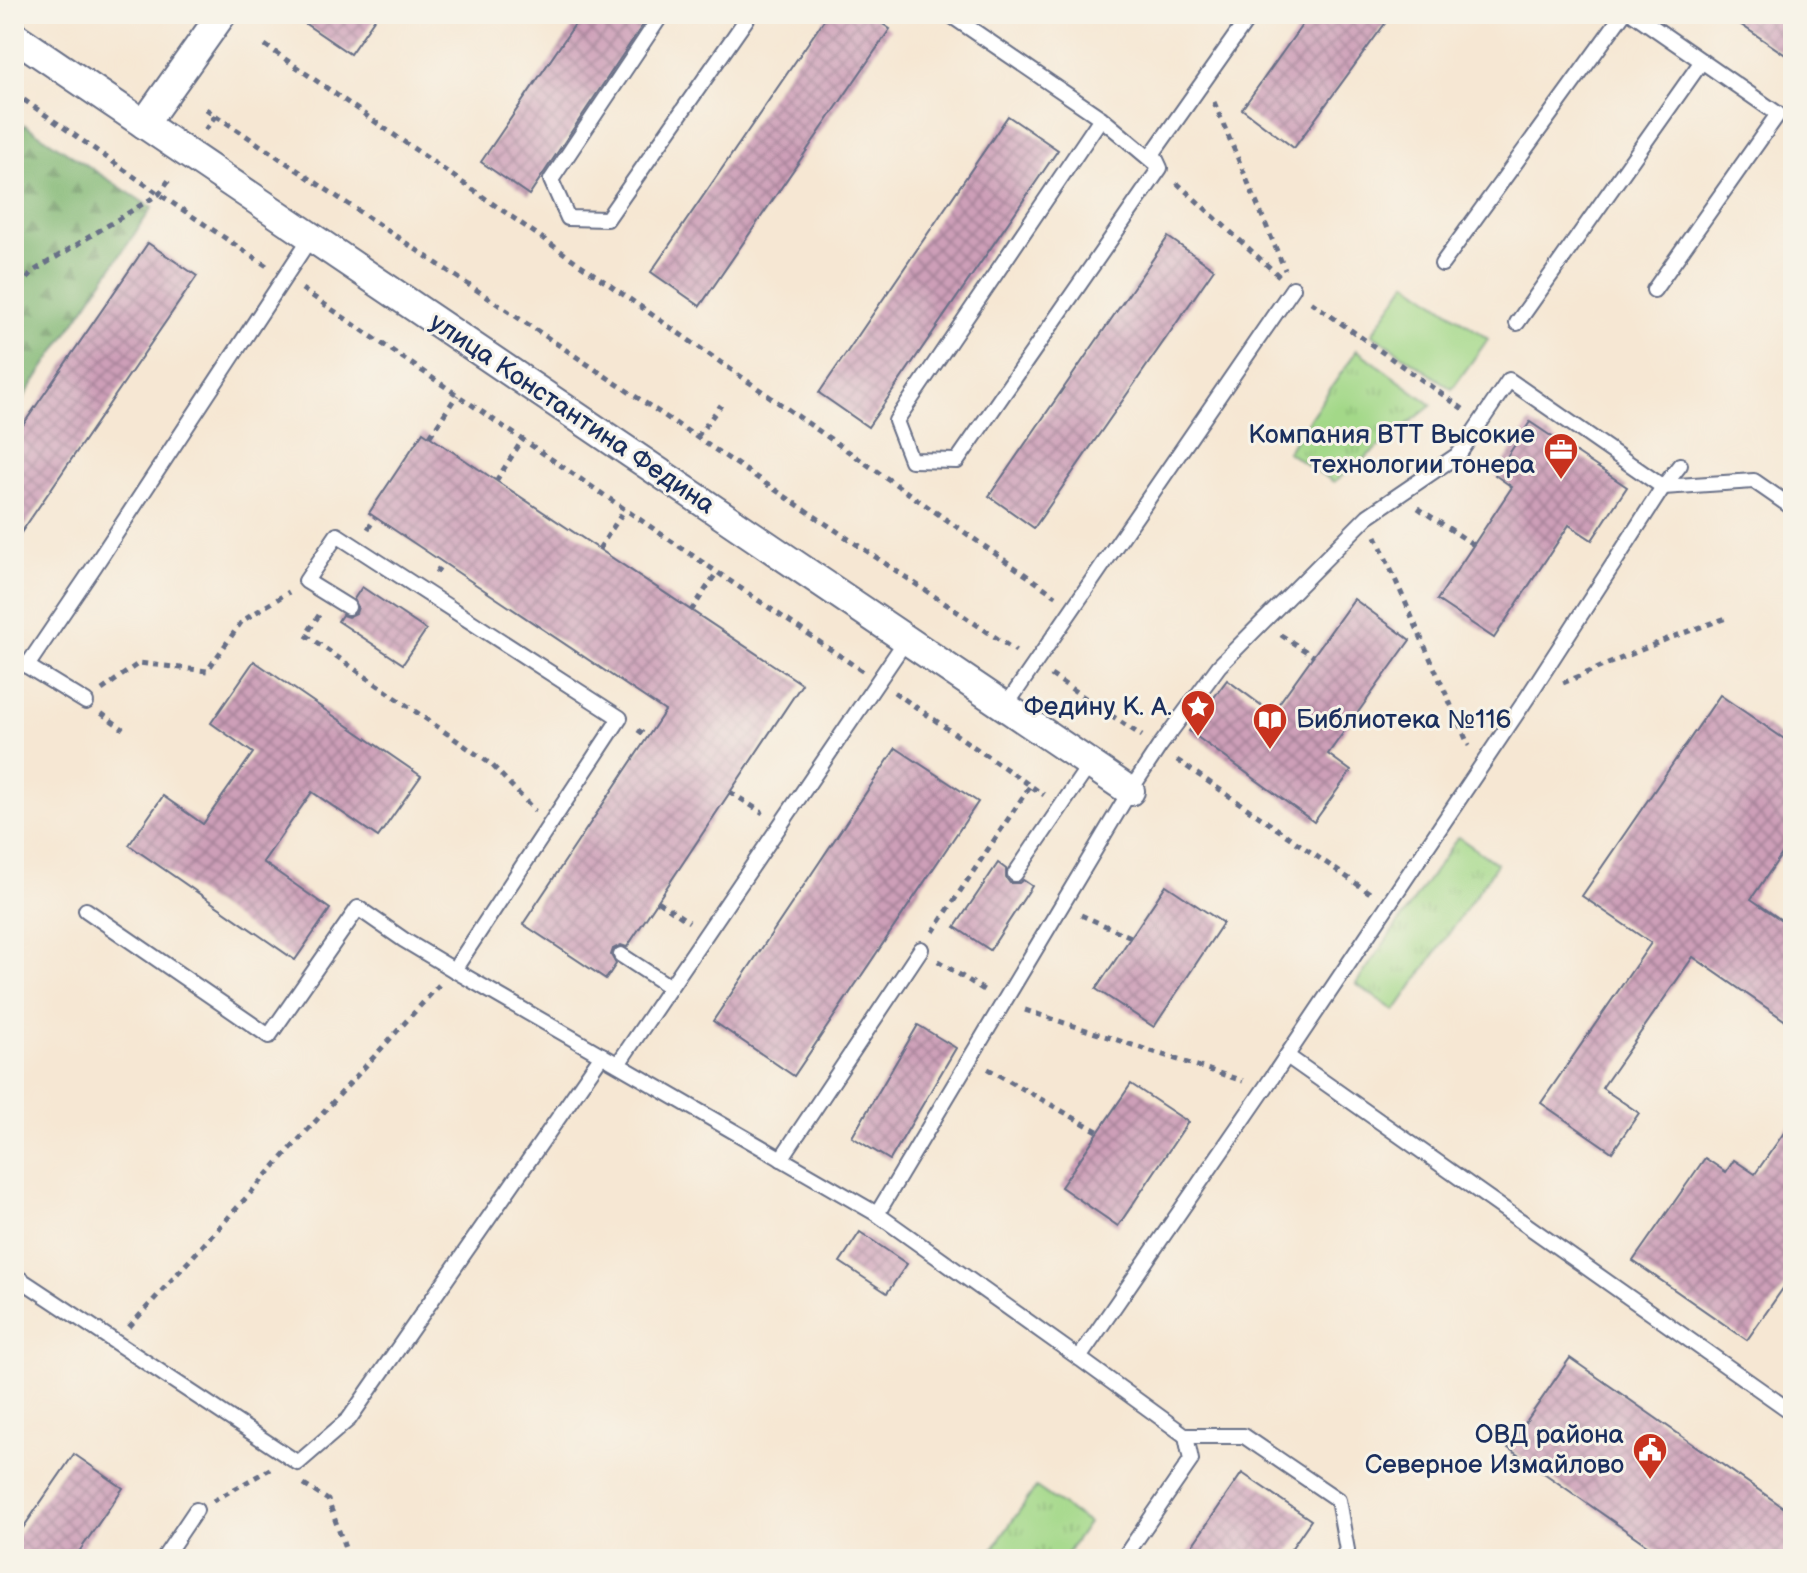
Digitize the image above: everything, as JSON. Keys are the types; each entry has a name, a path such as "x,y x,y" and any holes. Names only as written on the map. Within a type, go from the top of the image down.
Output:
{"street":[{"path":"144,124 222,14"},
{"name":"улица Константина Федина","path":"14,36 1130,791"}],"lane":[{"path":"662,14 551,180 568,218 607,219 750,14"},
{"path":"949,14 1101,118 1160,168"},
{"path":"1160,168 1153,153 1251,14"},
{"path":"1442,264 1623,14"},
{"path":"1634,14 1778,114 1654,290"},
{"path":"1517,323 1702,61"},
{"path":"1101,118 896,421 911,460 957,461 1160,168"},
{"path":"86,702 21,662 94,567 311,237"},
{"path":"1005,707 1293,289"},
{"path":"877,1214 1130,791 1219,666 1368,516 1459,454 1509,380 1663,487 1754,481 1793,508"},
{"path":"1079,1358 1287,1056 1680,465"},
{"path":"348,607 306,581 337,535 620,718 454,970"},
{"path":"618,1064 906,640"},
{"path":"1015,874 1090,764"},
{"path":"86,910 269,1036 358,908 454,970 877,1214 1186,1436 1244,1436 1338,1500 1347,1550 1341,1559"},
{"path":"781,1159 921,949"},
{"path":"621,955 670,987"},
{"path":"14,1275 298,1463 349,1419 602,1055"},
{"path":"1287,1056 1793,1413"},
{"path":"1123,1559 1191,1460 1186,1436"},
{"path":"163,1559 196,1510"}],"path":[{"path":"265,45 1074,608"},
{"path":"1197,90 1214,102 1293,289"},
{"path":"14,93 1061,807"},
{"path":"206,109 1159,747 1387,904"},
{"path":"1160,168 1293,289 1480,421"},
{"path":"14,299 32,272 159,194"},
{"path":"430,436 457,395"},
{"path":"697,437 721,405"},
{"path":"496,481 523,439"},
{"path":"1412,504 1474,545"},
{"path":"599,549 625,509"},
{"path":"1373,529 1479,769"},
{"path":"691,611 717,572"},
{"path":"86,702 139,663 207,671 242,621 306,581"},
{"path":"331,597 306,635 492,765 548,826"},
{"path":"1527,698 1667,639 1726,618"},
{"path":"1280,634 1313,656"},
{"path":"1030,786 921,949 1004,1003 1265,1088"},
{"path":"730,792 780,825"},
{"path":"658,901 706,933"},
{"path":"1062,907 1131,937"},
{"path":"115,1342 454,970"},
{"path":"971,1059 1099,1132"},
{"path":"196,1510 275,1466 284,1453"}],"green space":[{"path":"25,125 152,208 14,412 14,142"},
{"path":"1407,282 1488,339 1452,389 1372,334"},
{"path":"1357,350 1432,405 1334,482 1287,452"},
{"path":"1458,837 1497,864 1395,1011 1356,984"},
{"path":"1036,1487 1088,1523 1063,1559 986,1559"}],"building":[{"path":"291,14 378,14 350,54"},
{"path":"582,14 650,14 529,195 481,162"},
{"path":"828,14 868,14 890,29 700,306 651,272"},
{"path":"1310,14 1392,14 1294,148 1242,109"},
{"path":"1725,14 1793,14 1793,60"},
{"path":"1008,116 1058,150 868,427 819,393"},
{"path":"1168,237 1214,269 1034,528 989,496"},
{"path":"148,243 197,276 14,543 14,438"},
{"path":"1530,422 1627,487 1592,540 1569,525 1494,638 1437,600 1512,487 1495,475"},
{"path":"423,432 802,684 627,947 621,945 613,949 611,955 616,964 606,979 523,924 665,711 369,513"},
{"path":"362,587 426,630 403,664 338,621 342,615 348,617 356,613 358,607 354,599"},
{"path":"1354,599 1410,640 1328,754 1351,771 1314,822 1189,731 1227,680 1272,713"},
{"path":"254,661 421,776 378,837 312,792 263,862 330,909 295,960 129,845 163,796 203,824 253,753 211,723"},
{"path":"1720,695 1793,745 1793,838 1751,899 1793,928 1793,1026 1693,957 1602,1088 1639,1113 1612,1152 1541,1103 1651,943 1582,896"},
{"path":"896,748 978,802 794,1076 713,1021"},
{"path":"998,863 1006,869 1006,878 1010,883 1023,880 1032,886 990,950 955,927"},
{"path":"1166,885 1223,923 1154,1027 1096,989"},
{"path":"918,1025 956,1048 890,1160 852,1137"},
{"path":"1131,1084 1188,1122 1118,1226 1061,1187"},
{"path":"1793,1120 1793,1274 1747,1340 1633,1261 1705,1158 1726,1172 1734,1160 1755,1174"},
{"path":"860,1232 907,1264 887,1293 840,1262"},
{"name":"ОВД района Северное Измайлово","path":"1570,1358 1793,1514 1793,1559 1667,1559 1508,1448"},
{"path":"74,1454 123,1488 74,1559 14,1559 14,1541"},
{"path":"1242,1473 1311,1520 1284,1559 1183,1559"}],"place":[{"name":"Компания ВТТ Высокие технологии тонера","path":"1561,481"},
{"name":"Федину К. А.","path":"1198,738"},
{"name":"Библиотека №116","path":"1270,751"},
{"name":"ОВД района Северное Измайлово","path":"1650,1481"}]}
